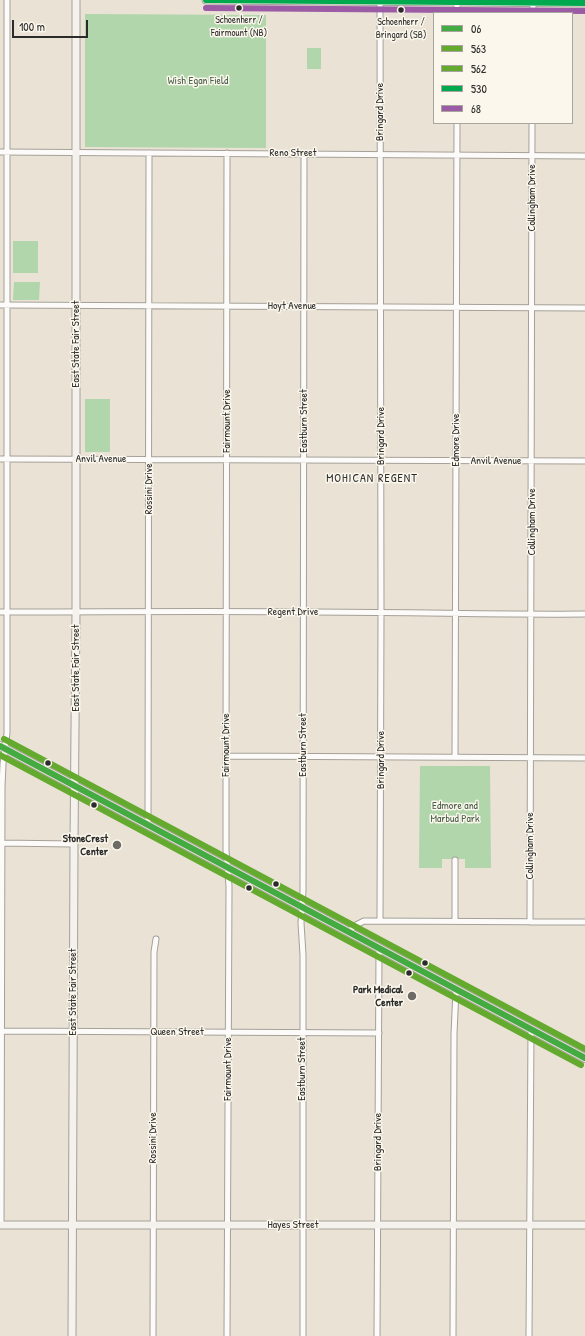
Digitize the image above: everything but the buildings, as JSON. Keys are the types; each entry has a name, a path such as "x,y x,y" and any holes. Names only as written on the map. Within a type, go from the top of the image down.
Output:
{"main road":[{"path":"2,747 585,1058"}],"street":[{"path":"0,1225 2,747 7,733 7,0"},
{"name":"East State Fair Street","path":"72,1336 76,612 76,0"},
{"path":"206,0 457,2 533,1 585,3"},
{"name":"Bringard Drive","path":"380,1 380,921"},
{"path":"532,12 533,1"},
{"path":"457,2 457,12"},
{"name":"Edmore Drive","path":"455,757 457,124"},
{"name":"Collingham Drive","path":"530,922 532,614 532,124"},
{"name":"Reno Street","path":"0,152 585,156"},
{"name":"Rossini Drive","path":"148,825 150,153"},
{"name":"Fairmount Drive","path":"227,153 226,756 227,867 229,884 227,1226 228,1336"},
{"name":"Eastburn Street","path":"303,1336 303,955 301,925 303,893 304,154"},
{"name":"Hoyt Avenue","path":"0,305 585,308"},
{"name":"Anvil Avenue","path":"0,459 76,458 585,461"},
{"name":"Regent Drive","path":"0,612 381,612 585,614"},
{"path":"226,756 585,758"},
{"path":"1,843 74,844"},
{"path":"455,860 455,921"},
{"path":"349,932 358,923 364,921 585,922"},
{"name":"Rossini Drive","path":"153,1336 153,1032 154,952 156,939"},
{"name":"Bringard Drive","path":"377,1336 379,948"},
{"path":"453,1336 454,1034 456,990"},
{"path":"529,1336 531,1030"},
{"name":"Queen Street","path":"1,1031 379,1033"},
{"name":"Hayes Street","path":"0,1225 585,1225"}],"green space":[{"name":"Wish Egan Field","path":"85,14 266,15 266,148 85,147"},
{"path":"307,48 321,48 321,69 307,69"},
{"path":"13,241 38,241 38,273 13,273"},
{"path":"14,282 40,282 39,300 13,300"},
{"path":"85,399 110,399 110,452 85,452"},
{"name":"Edmore and Marbud Park","path":"420,766 490,766 491,868 465,868 465,859 442,859 442,868 419,868"}],"transit line":[{"name":"530","path":"206,0 585,3"},
{"name":"68","path":"206,8 585,11"},
{"name":"562","path":"4,739 585,1049"},
{"name":"06","path":"0,746 585,1058"},
{"name":"563","path":"0,755 581,1065"}],"place":[{"name":"Schoenherr / Fairmount (NB)","path":"239,8"},
{"name":"Schoenherr / Bringard (SB)","path":"401,10"},
{"name":"StoneCrest Center","path":"117,845"},
{"name":"Park Medical Center","path":"412,996"}],"district":[{"name":"MOHICAN REGENT","path":"372,479"}]}
